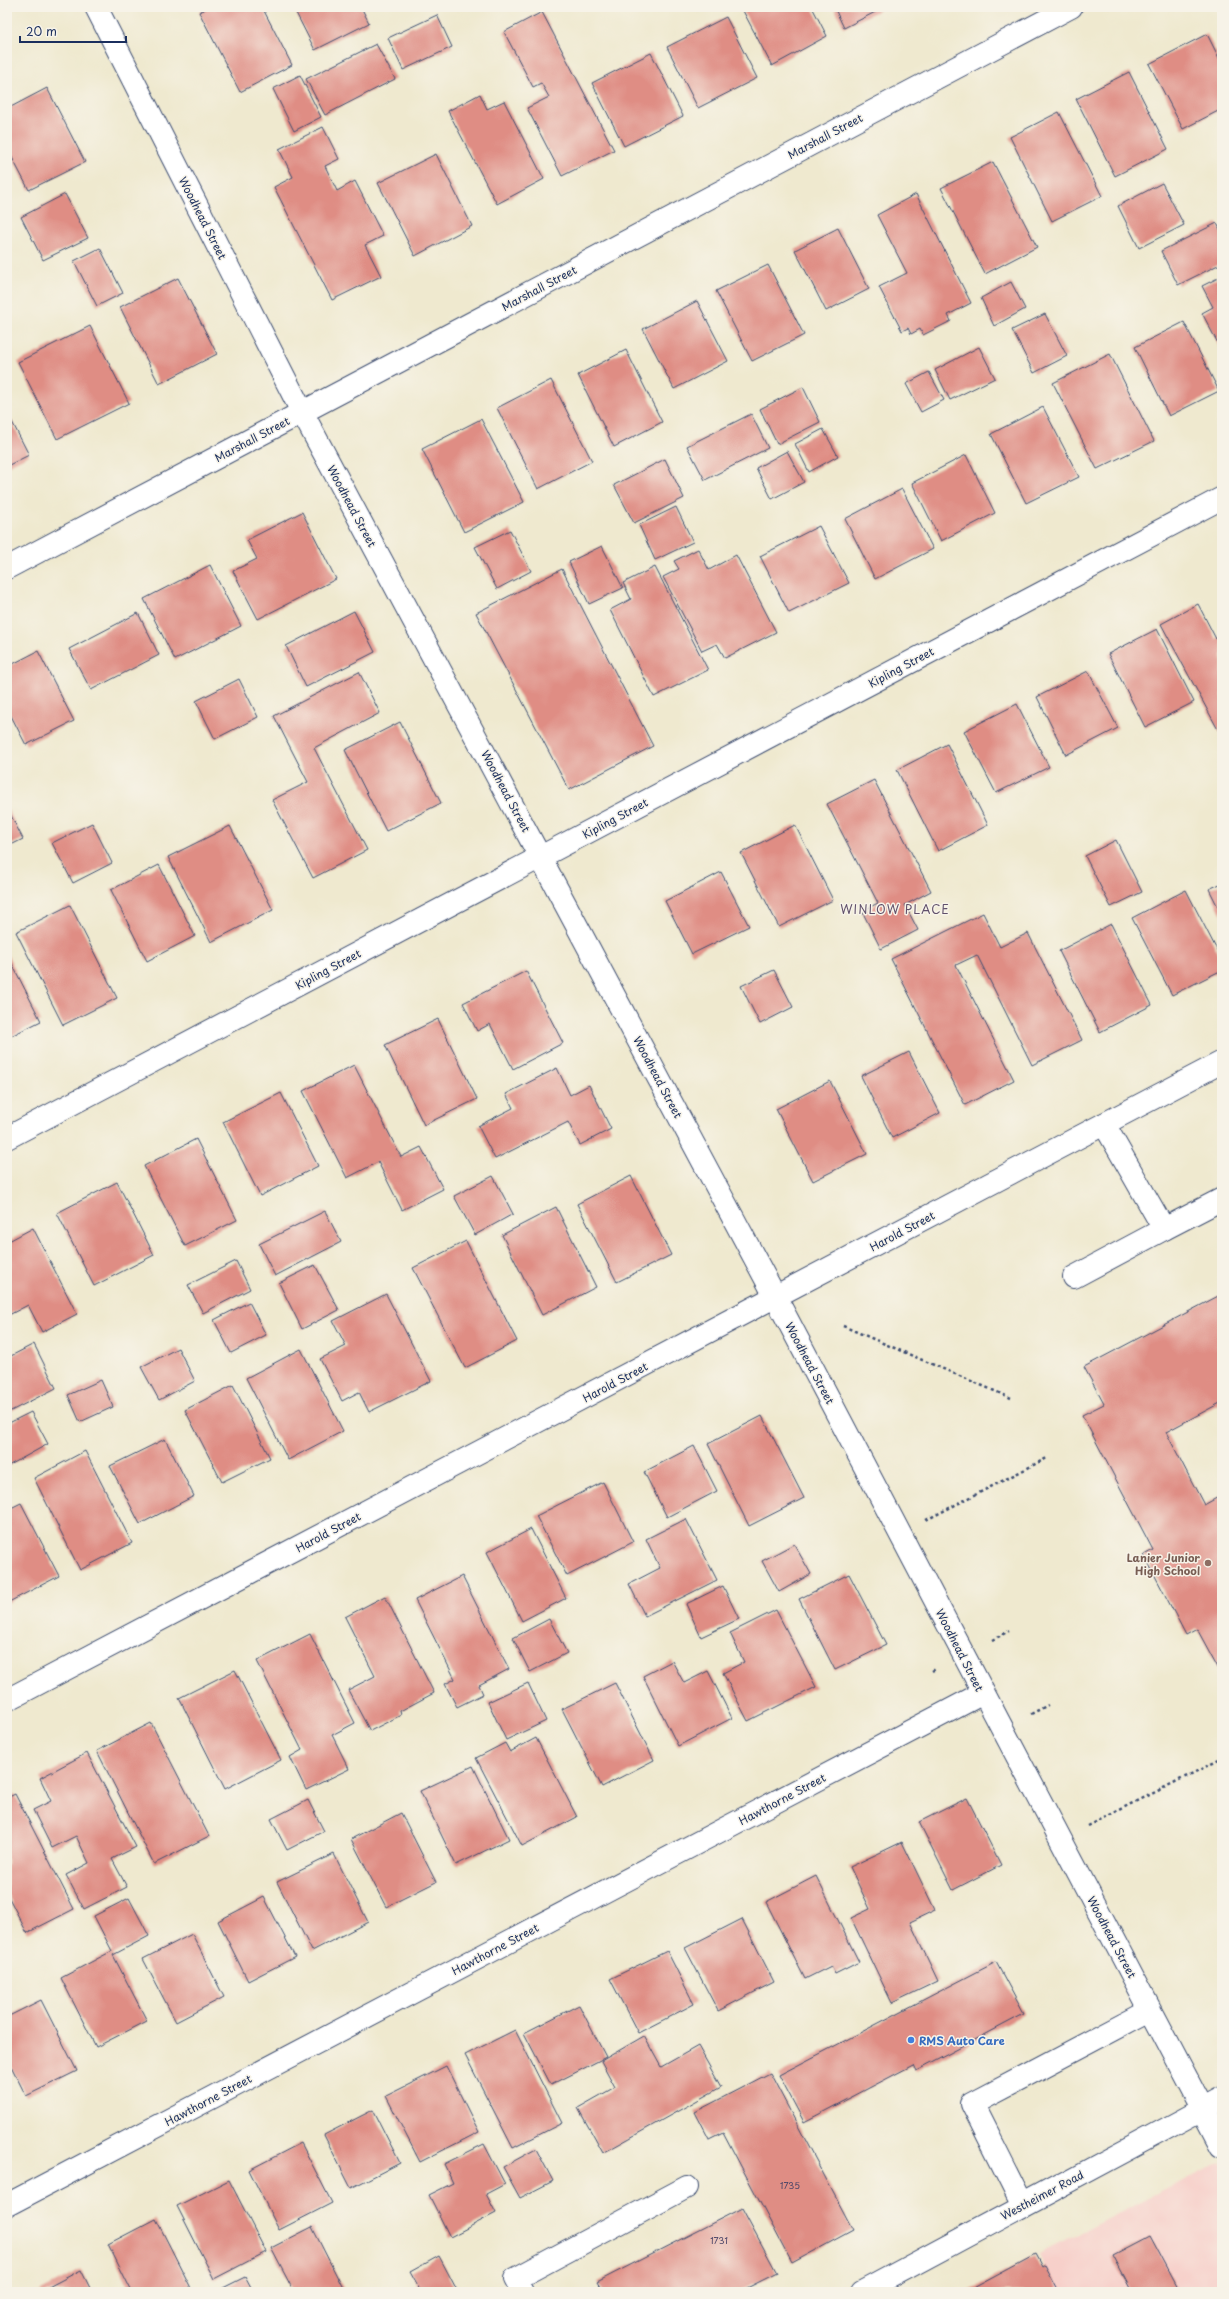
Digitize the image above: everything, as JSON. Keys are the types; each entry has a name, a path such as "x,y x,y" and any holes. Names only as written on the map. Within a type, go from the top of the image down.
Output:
{"street":[{"name":"Woodhead Street","path":"96,7 302,412 541,856 776,1298 982,1693 1222,2146"},
{"name":"Marshall Street","path":"7,568 1070,7"},
{"name":"Kipling Street","path":"7,1138 1222,498"},
{"name":"Harold Street","path":"7,1700 776,1298 1222,1062"},
{"path":"1104,1124 1164,1229"},
{"path":"1074,1277 1222,1199"},
{"name":"Hawthorne Street","path":"7,2205 982,1693"},
{"path":"1023,2205 972,2104 1150,2010"},
{"name":"Westheimer Road","path":"862,2292 1222,2099"},
{"path":"522,2292 515,2279 687,2187"}],"path":[{"path":"843,1326 1011,1398"},
{"path":"900,1534 1047,1458"},
{"path":"992,1640 1009,1631"},
{"path":"1031,1714 1048,1705"},
{"path":"1061,1840 1219,1760"}],"shaded area":[{"path":"1220,2162 1222,2166 1222,2292 1058,2292 1039,2254"}],"building":[{"path":"209,7 262,7 292,65 240,92 199,12"},
{"path":"293,7 361,7 369,23 315,50"},
{"path":"741,7 812,7 827,36 772,66"},
{"path":"834,7 885,7 844,28"},
{"path":"542,12 614,150 562,176 527,108 549,97 541,83 533,87 504,32"},
{"path":"437,15 452,47 403,70 388,38"},
{"path":"726,17 757,78 698,108 667,47"},
{"path":"1207,34 1222,64 1222,109 1183,129 1149,64"},
{"path":"376,44 395,79 325,115 306,79"},
{"path":"651,53 683,116 624,146 592,83"},
{"path":"1129,72 1168,149 1115,176 1076,99"},
{"path":"300,75 321,117 294,131 273,89"},
{"path":"47,88 85,162 29,190 7,148 7,109"},
{"path":"480,94 487,109 504,101 544,179 497,204 448,111"},
{"path":"1059,112 1102,196 1052,221 1010,137"},
{"path":"323,127 339,159 325,166 337,191 355,181 383,236 365,245 381,276 332,300 274,187 293,177 279,149"},
{"path":"436,154 472,226 415,256 378,183"},
{"path":"993,162 1037,247 985,274 941,188"},
{"path":"1162,183 1184,225 1139,248 1118,206"},
{"path":"65,194 88,238 43,260 21,217"},
{"path":"916,194 971,303 948,315 951,321 923,335 920,329 911,334 908,328 902,331 879,287 907,273 877,215"},
{"path":"1217,223 1222,234 1222,263 1178,285 1161,251"},
{"path":"838,228 869,289 826,311 795,250"},
{"path":"100,248 123,293 97,306 74,261"},
{"path":"768,265 804,335 752,361 716,291"},
{"path":"1222,276 1222,351 1202,313 1213,307 1202,286"},
{"path":"178,278 217,354 159,384 120,307"},
{"path":"1011,282 1025,309 994,326 981,298"},
{"path":"697,301 728,361 674,389 643,329"},
{"path":"1045,314 1067,356 1034,373 1012,330"},
{"path":"1184,322 1219,391 1169,416 1135,347"},
{"path":"90,326 129,403 57,439 18,362"},
{"path":"979,347 995,378 950,400 935,370"},
{"path":"626,350 662,422 614,447 578,375"},
{"path":"1110,354 1154,441 1097,469 1053,383"},
{"path":"929,372 944,400 921,412 906,384"},
{"path":"551,380 592,461 538,489 497,408"},
{"path":"803,387 820,422 777,444 760,409"},
{"path":"1043,407 1079,477 1026,503 991,434"},
{"path":"7,412 29,455 7,466"},
{"path":"751,414 768,448 705,480 687,446"},
{"path":"481,419 524,502 464,532 422,449"},
{"path":"823,429 838,456 809,472 795,444"},
{"path":"787,451 804,482 772,499 756,468"},
{"path":"966,455 995,513 941,541 912,483"},
{"path":"665,459 684,498 634,523 614,485"},
{"path":"902,489 933,549 875,579 845,519"},
{"path":"676,507 693,542 655,560 639,525"},
{"path":"302,512 336,579 258,619 233,571 257,559 247,540"},
{"path":"819,526 849,583 789,613 760,556"},
{"path":"510,530 531,571 497,589 475,547"},
{"path":"602,546 623,588 589,604 569,562"},
{"path":"698,549 709,570 736,555 776,632 725,658 717,644 702,651 663,577 679,569 674,561"},
{"path":"210,565 241,626 175,660 144,599"},
{"path":"655,567 708,670 654,697 610,610 631,599 623,583"},
{"path":"562,569 653,746 569,790 476,613"},
{"path":"1198,604 1216,639 1222,636 1222,737 1161,624"},
{"path":"354,611 375,652 306,687 286,646"},
{"path":"138,613 159,655 91,690 69,649"},
{"path":"1157,629 1194,702 1145,727 1108,654"},
{"path":"38,651 74,721 26,745 7,708 7,667"},
{"path":"1088,671 1118,728 1066,755 1037,697"},
{"path":"359,672 380,713 314,748 367,850 313,878 272,800 308,782 274,716"},
{"path":"239,679 258,717 215,739 196,701"},
{"path":"1017,704 1049,767 996,793 964,731"},
{"path":"400,722 441,803 386,831 345,750"},
{"path":"947,744 988,825 938,851 897,770"},
{"path":"874,780 931,891 905,905 918,930 881,949 862,911 878,903 827,804"},
{"path":"7,808 23,839 7,847"},
{"path":"92,823 112,863 73,883 52,843"},
{"path":"795,825 833,900 779,927 741,853"},
{"path":"230,826 273,910 211,942 168,857"},
{"path":"1116,840 1142,892 1111,907 1085,856"},
{"path":"159,865 195,936 147,961 111,890"},
{"path":"721,872 749,926 692,954 665,901"},
{"path":"1222,883 1222,915 1209,889"},
{"path":"1186,890 1222,960 1222,970 1172,995 1132,918"},
{"path":"70,905 117,998 63,1025 16,932"},
{"path":"983,913 1000,947 1028,933 1082,1040 1032,1065 977,955 956,965 1014,1080 965,1105 891,959"},
{"path":"1111,924 1152,1005 1100,1032 1059,951"},
{"path":"7,954 41,1021 7,1038"},
{"path":"774,970 793,1007 760,1024 741,986"},
{"path":"526,971 563,1043 513,1069 490,1024 477,1031 463,1003"},
{"path":"438,1019 477,1099 424,1125 385,1045"},
{"path":"909,1052 940,1113 892,1138 861,1076"},
{"path":"354,1065 401,1157 421,1147 443,1189 402,1210 378,1162 347,1178 303,1091"},
{"path":"557,1068 570,1095 589,1085 611,1129 580,1145 568,1122 495,1159 478,1126 513,1108 506,1094"},
{"path":"830,1081 867,1154 813,1181 776,1109"},
{"path":"281,1093 318,1166 260,1196 223,1122"},
{"path":"196,1139 237,1220 185,1246 144,1166"},
{"path":"493,1176 513,1214 475,1235 454,1196"},
{"path":"631,1176 671,1255 617,1282 577,1204"},
{"path":"117,1182 154,1255 94,1286 57,1213"},
{"path":"556,1207 596,1287 542,1315 502,1235"},
{"path":"325,1211 341,1242 275,1276 259,1244"},
{"path":"33,1228 77,1314 42,1332 28,1305 7,1316 7,1242"},
{"path":"466,1241 517,1341 465,1368 413,1268"},
{"path":"236,1261 250,1289 203,1313 188,1285"},
{"path":"315,1265 339,1310 302,1329 279,1283"},
{"path":"386,1294 431,1381 369,1412 359,1392 342,1401 320,1359 346,1346 333,1321"},
{"path":"1222,1294 1222,1402 1166,1432 1204,1505 1222,1495 1222,1675 1197,1629 1186,1635 1144,1555 1153,1550 1082,1415 1104,1404 1084,1367"},
{"path":"249,1302 266,1335 231,1353 214,1320"},
{"path":"34,1344 56,1388 7,1413 7,1358"},
{"path":"178,1348 195,1381 159,1400 141,1367"},
{"path":"301,1349 343,1431 288,1460 246,1378"},
{"path":"101,1380 113,1407 80,1422 68,1395"},
{"path":"233,1385 270,1458 222,1482 185,1410"},
{"path":"31,1412 48,1444 8,1466 7,1424"},
{"path":"762,1416 804,1498 749,1526 708,1444"},
{"path":"165,1439 194,1496 140,1524 110,1466"},
{"path":"694,1446 717,1491 667,1517 644,1472"},
{"path":"85,1451 132,1543 80,1570 34,1478"},
{"path":"603,1482 633,1542 567,1576 536,1516"},
{"path":"21,1503 59,1576 7,1603 7,1510"},
{"path":"686,1519 717,1580 645,1616 629,1584 660,1568 646,1539"},
{"path":"531,1529 566,1598 522,1621 487,1552"},
{"path":"794,1544 811,1574 779,1592 762,1561"},
{"path":"849,1574 886,1645 835,1670 799,1599"},
{"path":"462,1576 509,1669 479,1685 483,1694 457,1707 445,1684 455,1679 415,1600"},
{"path":"723,1586 739,1619 701,1637 686,1604"},
{"path":"385,1596 434,1693 400,1711 401,1715 370,1731 348,1690 375,1676 345,1617"},
{"path":"776,1610 816,1687 748,1721 723,1673 744,1662 730,1633"},
{"path":"549,1619 567,1653 530,1672 513,1638"},
{"path":"310,1634 355,1723 332,1735 349,1769 306,1790 290,1757 302,1750 257,1661"},
{"path":"672,1661 684,1683 708,1671 732,1718 678,1746 643,1676"},
{"path":"235,1670 281,1760 225,1789 179,1698"},
{"path":"528,1683 546,1721 506,1740 488,1702"},
{"path":"615,1683 654,1760 602,1787 562,1709"},
{"path":"151,1723 209,1836 154,1864 97,1751"},
{"path":"536,1738 577,1817 522,1846 476,1758 505,1743 510,1752"},
{"path":"87,1753 136,1847 112,1859 127,1887 84,1909 66,1875 89,1863 76,1836 52,1848 33,1810 51,1801 40,1778"},
{"path":"473,1766 509,1839 456,1865 420,1791"},
{"path":"15,1794 74,1909 27,1933 7,1894 7,1798"},
{"path":"967,1798 1001,1865 953,1890 919,1822"},
{"path":"308,1800 324,1831 287,1850 271,1819"},
{"path":"401,1813 436,1882 386,1907 351,1839"},
{"path":"902,1842 935,1910 910,1922 938,1981 892,2003 851,1918 870,1909 850,1867"},
{"path":"334,1854 368,1922 312,1951 277,1882"},
{"path":"816,1876 859,1962 835,1974 831,1966 805,1979 766,1902"},
{"path":"264,1897 295,1957 248,1981 218,1921"},
{"path":"129,1898 149,1936 113,1955 147,2021 96,2047 61,1978 112,1951 94,1916"},
{"path":"742,1919 774,1982 718,2011 685,1948"},
{"path":"192,1934 224,1997 176,2022 143,1959"},
{"path":"667,1951 694,2004 638,2033 610,1979"},
{"name":"RMS Auto Care","path":"996,1962 1024,2014 916,2071 913,2065 804,2122 779,2075"},
{"path":"41,2000 77,2071 26,2096 7,2058 7,2017"},
{"path":"579,2005 606,2057 551,2085 524,2033"},
{"path":"515,2030 562,2123 513,2148 465,2055"},
{"path":"644,2036 661,2067 698,2046 721,2087 603,2153 578,2108 615,2087 601,2061"},
{"path":"446,2066 479,2132 420,2162 386,2096"},
{"path":"770,2073 853,2230 792,2263 723,2132 709,2139 695,2112"},
{"path":"373,2110 400,2163 351,2188 324,2135"},
{"path":"301,2143 332,2203 279,2230 249,2170"},
{"path":"484,2144 505,2184 486,2194 496,2213 450,2237 429,2195 453,2183 444,2164"},
{"path":"536,2149 553,2181 520,2198 503,2167"},
{"path":"229,2180 266,2252 214,2279 177,2206"},
{"path":"742,2208 777,2273 739,2292 603,2292 597,2282"},
{"path":"156,2219 193,2292 132,2292 108,2244"},
{"path":"312,2227 345,2292 294,2292 271,2248"},
{"path":"1150,2236 1180,2292 1131,2292 1112,2256"},
{"path":"1035,2255 1042,2268 1045,2266 1059,2292 966,2292"},
{"path":"439,2256 458,2292 421,2292 410,2272"},
{"path":"81,2270 92,2292 39,2292"},
{"path":"245,2277 253,2292 215,2292"}],"place":[{"name":"Lanier Junior High School","path":"1208,1563"},
{"name":"RMS Auto Care","path":"911,2040"}],"district":[{"name":"WINLOW PLACE","path":"895,909"}]}
